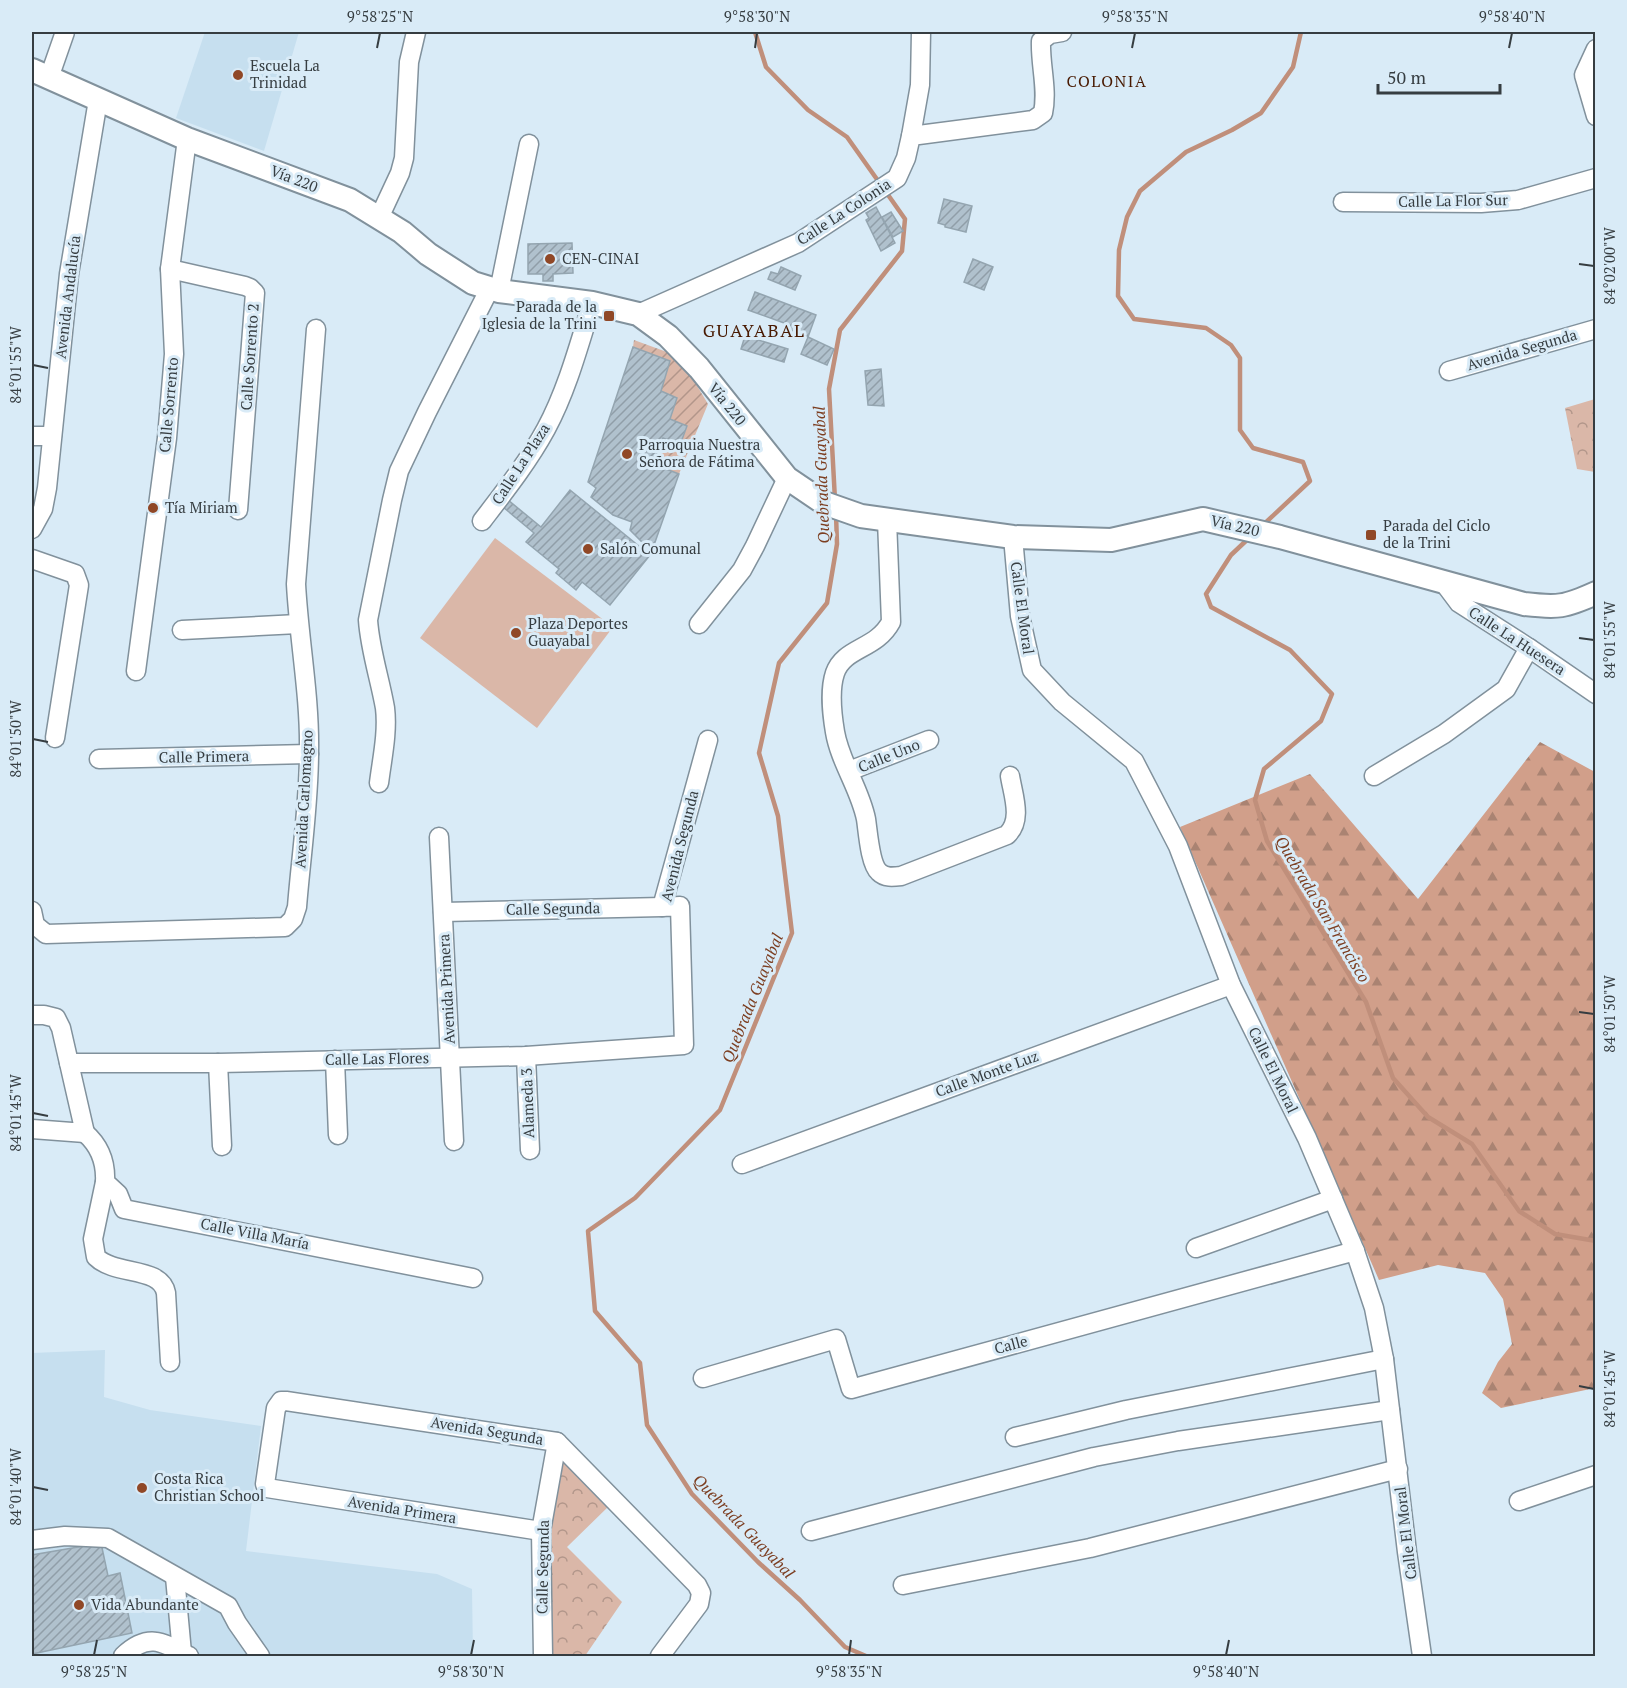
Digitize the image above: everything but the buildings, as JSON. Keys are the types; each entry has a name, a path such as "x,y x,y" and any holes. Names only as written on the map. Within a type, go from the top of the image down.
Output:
{"main road":[{"name":"Vía 220","path":"40,74 187,139 350,200 402,232 428,254 472,283 494,290 592,303 638,314 668,336 699,368 787,478 824,503 861,516 1012,537 1111,540 1203,519 1280,537 1524,604 1548,607 1569,605 1596,593"}],"street":[{"path":"40,74 65,32"},
{"path":"379,218 400,173 404,158 409,62 416,32"},
{"name":"Calle La Colonia","path":"638,314 798,243 897,178 906,158 920,85 921,32"},
{"path":"911,136 1033,120 1042,113 1046,100 1041,41 1050,34 1062,32"},
{"path":"1596,49 1584,75 1596,116"},
{"name":"Avenida Andalucía","path":"32,529 43,509 45,498 69,274 98,100"},
{"name":"Calle Sorrento","path":"136,671 168,428 174,354 170,269 187,139"},
{"path":"379,783 384,746 385,710 369,634 369,620 392,500 399,471 427,412 494,290 529,144"},
{"name":"Calle La Flor Sur","path":"1343,202 1481,203 1518,200 1596,178"},
{"name":"Calle Sorrento 2","path":"170,269 244,286 255,293 238,510"},
{"name":"Calle La Plaza","path":"483,521 523,468 547,428 568,376 592,303"},
{"name":"Avenida Carlomagno","path":"32,911 35,925 46,934 285,927 293,919 297,907 309,754 308,701 298,624 296,584 316,329"},
{"name":"Avenida Segunda","path":"1449,371 1596,329"},
{"path":"32,436 52,436"},
{"path":"699,624 742,570 787,478"},
{"path":"887,520 891,622 886,632 840,662 835,674 832,708 836,735 865,816 874,864 879,872 889,878 901,876 1007,835 1017,818 1011,776"},
{"name":"Calle El Moral","path":"1012,537 1020,616 1032,670 1062,702 1134,761 1178,846 1232,985 1307,1138 1355,1251 1374,1308 1384,1359 1422,1656"},
{"path":"32,560 75,574 79,585 55,738"},
{"name":"Calle La Huesera","path":"1444,583 1459,603 1596,694"},
{"path":"182,630 298,624"},
{"path":"1374,776 1444,734 1506,689 1529,648"},
{"name":"Avenida Segunda","path":"684,1045 680,906 662,907 708,740"},
{"name":"Calle Uno","path":"849,771 929,740"},
{"name":"Calle Primera","path":"99,759 309,754"},
{"name":"Avenida Primera","path":"440,837 454,1141"},
{"name":"Calle Segunda","path":"443,912 662,907"},
{"name":"Calle Monte Luz","path":"742,1164 1232,985"},
{"path":"32,1015 56,1018 61,1028 85,1133 32,1129"},
{"name":"Calle Las Flores","path":"69,1063 218,1063 526,1056 684,1045"},
{"name":"Alameda 3","path":"526,1056 530,1150"},
{"path":"335,1060 338,1135"},
{"path":"218,1063 222,1146"},
{"name":"Calle Villa María","path":"85,1133 95,1143 106,1168 105,1182 118,1194 124,1209 472,1278"},
{"path":"105,1182 93,1239 96,1257 107,1266 159,1279 165,1288 170,1362"},
{"path":"1196,1248 1333,1199"},
{"name":"Calle","path":"703,1378 836,1339 851,1389 1355,1251"},
{"path":"1015,1437 1126,1410 1384,1359"},
{"name":"Avenida Segunda","path":"265,1484 276,1408 281,1401 557,1442 698,1585 701,1593 699,1604 660,1656"},
{"path":"811,1531 1094,1456 1178,1441 1390,1410"},
{"name":"Calle Segunda","path":"543,1656 541,1531 557,1442"},
{"path":"903,1585 1090,1548 1398,1469"},
{"path":"1519,1501 1596,1475"},
{"name":"Avenida Primera","path":"265,1484 272,1490 541,1531"},
{"path":"32,1540 66,1536 108,1538 228,1606 260,1656"},
{"path":"175,1577 186,1654"},
{"path":"123,1656 146,1641 159,1641 186,1654"}],"shaded area":[{"name":"Escuela La Trinidad","path":"205,32 299,32 264,151 176,118"},
{"name":"Costa Rica Christian School","path":"105,1350 104,1397 150,1410 261,1426 246,1551 437,1574 472,1589 473,1656 32,1656 32,1353"}],"green space":[{"path":"634,340 681,359 708,404 679,474 653,464 663,438 680,444 687,427 670,419 677,398 661,391 670,361 633,347"},
{"path":"1596,399 1595,472 1577,469 1565,408"},
{"name":"Plaza Deportes Guayabal","path":"495,538 613,627 537,728 420,638"},
{"path":"1540,742 1595,772 1595,1388 1501,1408 1482,1393 1498,1362 1512,1344 1503,1299 1485,1273 1438,1265 1379,1280 1180,827 1310,774 1418,899"},
{"path":"562,1457 610,1505 567,1547 622,1602 585,1656 550,1656 547,1542"}],"waterway":[{"name":"Quebrada Guayabal","path":"755,32 766,67 808,110 847,137 881,185"},
{"name":"Quebrada San Francisco","path":"1262,526 1310,481 1303,462 1253,448 1240,430 1240,358 1231,345 1206,328 1134,319 1118,296 1119,250 1127,217 1140,191 1186,152 1261,113 1293,67 1301,32"},
{"name":"Quebrada Guayabal","path":"835,500 829,389 840,330 902,251 905,219 886,192"},
{"name":"Quebrada Guayabal","path":"836,514 837,544 827,603 779,663 759,753 778,816 792,933 720,1110 635,1198 588,1231 595,1311 640,1363 647,1425 692,1494 845,1647 866,1656"},
{"name":"Quebrada San Francisco","path":"1249,538 1231,555 1206,594 1211,607 1290,650 1332,694 1321,721 1264,769 1255,800 1267,841 1366,1002 1393,1078 1428,1117 1472,1144 1519,1211 1555,1234 1596,1241"}],"place":[{"name":"Escuela La Trinidad","path":"238,75"},
{"name":"CEN-CINAI","path":"550,259"},
{"name":"Parada de la Iglesia de la Trini","path":"609,316"},
{"name":"Parroquia Nuestra Señora de Fátima","path":"627,454"},
{"name":"Tía Miriam","path":"153,508"},
{"name":"Parada del Ciclo de la Trini","path":"1371,535"},
{"name":"Salón Comunal","path":"588,549"},
{"name":"Plaza Deportes Guayabal","path":"516,633"},
{"name":"Costa Rica Christian School","path":"142,1488"},
{"name":"Vida Abundante","path":"79,1605"}],"district":[{"name":"COLONIA","path":"1107,81"},
{"name":"GUAYABAL","path":"754,331"}]}
